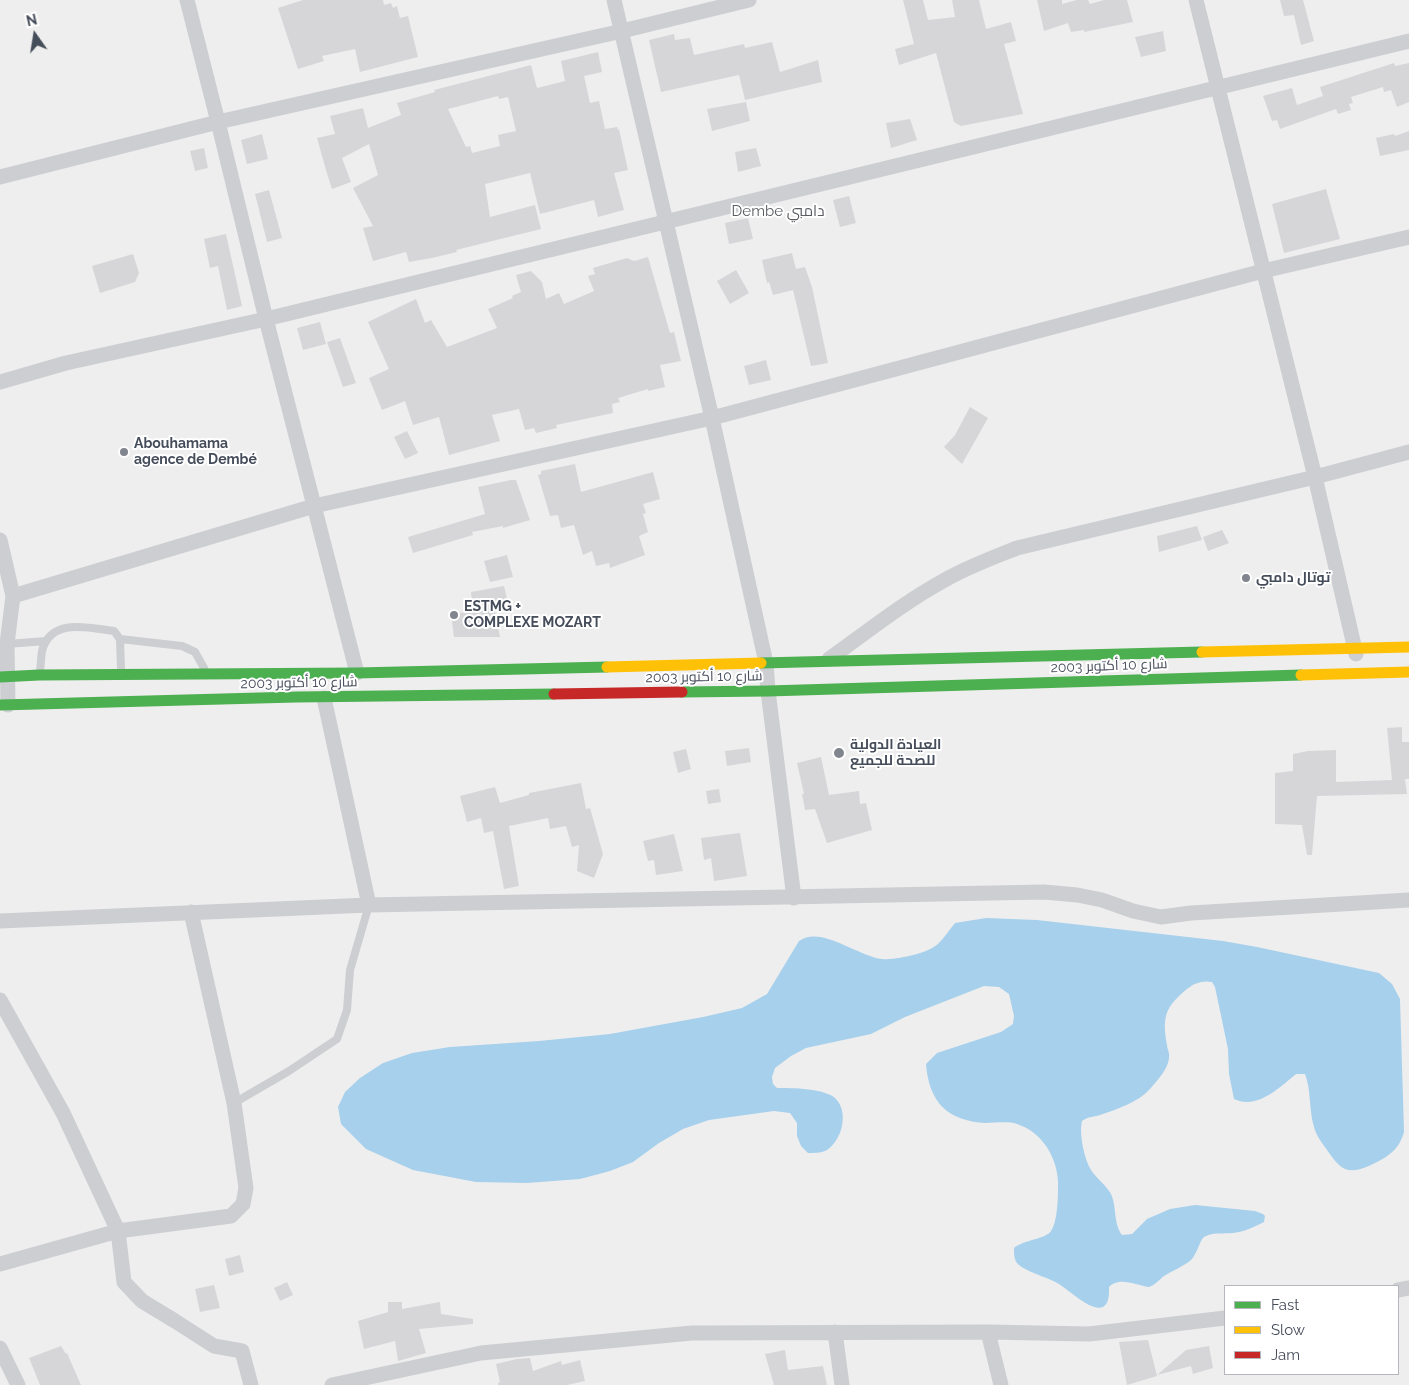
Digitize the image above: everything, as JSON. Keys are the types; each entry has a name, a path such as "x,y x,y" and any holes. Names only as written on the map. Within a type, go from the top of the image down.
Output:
{"highway":[{"name":"شارع 10 أكتوبر 2003","path":"4,677 39,675 357,673 1409,647"},
{"name":"شارع 10 أكتوبر 2003","path":"4,705 296,697 768,691 1409,672"}],"street":[{"path":"187,0 266,319 357,673"},
{"path":"614,0 712,418 766,663 794,898"},
{"path":"0,177 218,122 622,31 750,0"},
{"path":"1196,0 1315,477 1360,673"},
{"path":"0,382 66,363 266,319 1409,42"},
{"path":"12,596 314,506 712,418 1263,271 1409,237"},
{"path":"826,662 904,605 944,580 1009,551 1315,477 1409,452"},
{"path":"0,540 12,596 4,677 4,705"},
{"path":"324,698 369,905"},
{"path":"0,921 369,905 1044,892 1094,898 1133,911 1161,917 1191,913 1409,900"},
{"path":"0,1264 118,1231 231,1216 243,1204 246,1188 234,1103 191,912"},
{"path":"0,1000 63,1113 118,1231 124,1282 142,1301 214,1346 242,1351 251,1385"},
{"path":"332,1385 481,1353 692,1333 988,1332 1089,1334 1224,1318"},
{"path":"835,1332 842,1385"},
{"path":"988,1332 1001,1385"},
{"path":"0,1348 18,1385"}],"lane":[{"path":"39,675 42,652 46,641 56,631 68,627 114,631 120,639 121,675"},
{"path":"120,639 182,646 199,656 206,675"},
{"path":"8,644 46,641"},
{"path":"234,1103 289,1071 337,1039 347,1010 350,970 369,905"}],"water":[{"path":"986,918 1037,920 1223,941 1379,973 1392,984 1400,999 1404,1132 1399,1144 1388,1156 1363,1168 1350,1170 1340,1166 1323,1145 1315,1130 1305,1074 1296,1074 1275,1091 1259,1100 1243,1102 1234,1099 1229,1074 1228,1049 1215,987 1209,981 1193,985 1174,1001 1167,1013 1165,1027 1169,1054 1168,1061 1165,1070 1156,1082 1145,1094 1133,1102 1082,1121 1082,1139 1086,1159 1091,1170 1111,1194 1117,1225 1122,1235 1132,1234 1147,1219 1170,1209 1195,1205 1255,1211 1265,1216 1264,1222 1239,1232 1212,1234 1204,1237 1191,1260 1149,1287 1123,1282 1113,1284 1109,1287 1108,1300 1104,1306 1098,1308 1082,1301 1054,1281 1025,1269 1015,1260 1014,1248 1048,1234 1055,1223 1058,1180 1053,1160 1043,1142 1036,1134 1017,1124 1006,1122 986,1123 961,1118 943,1107 931,1089 926,1064 937,1053 1001,1032 1013,1024 1014,1016 1009,994 999,987 984,986 905,1017 871,1034 806,1048 775,1068 772,1077 773,1084 777,1088 808,1089 825,1093 836,1099 840,1105 843,1119 840,1133 832,1146 820,1152 808,1153 801,1146 797,1136 797,1123 790,1113 774,1111 709,1120 683,1129 659,1143 633,1162 610,1171 580,1179 527,1183 476,1182 413,1170 366,1149 341,1124 338,1107 345,1092 360,1078 383,1063 412,1053 450,1047 610,1034 742,1008 767,994 799,941 808,937 828,939 872,957 894,959 932,948 940,942 955,923"}],"building":[{"path":"303,0 383,0 384,5 391,3 393,8 397,6 400,18 408,16 418,57 360,72 355,49 322,56 324,61 298,69 278,8"},
{"path":"903,0 923,0 928,20 955,17 952,0 979,0 986,29 1011,22 1016,41 1004,44 1023,114 961,126 954,122 936,53 899,65 895,49 914,44"},
{"path":"1037,0 1062,0 1062,4 1077,0 1088,0 1090,4 1104,0 1127,0 1133,22 1084,32 1084,30 1071,32 1068,23 1044,31"},
{"path":"1280,0 1303,0 1314,41 1301,45 1294,15 1284,16"},
{"path":"1163,31 1166,51 1141,57 1135,37"},
{"path":"674,34 675,40 690,38 694,55 744,44 745,48 772,42 780,72 818,60 822,82 745,100 739,75 661,92 649,40"},
{"path":"598,52 602,72 584,76 590,103 599,101 605,129 617,127 619,129 628,170 614,173 624,210 598,217 594,200 540,214 530,173 485,184 490,217 535,205 541,229 456,250 457,252 432,258 409,262 406,252 373,261 363,228 373,226 353,188 378,175 369,144 342,158 351,182 332,189 317,138 335,134 330,116 363,108 368,128 401,115 397,103 435,92 434,90 531,65 537,88 565,81 561,61","holes":["498,96 499,99 508,97 516,131 498,135 500,146 472,153 470,146 466,147 448,109"]},
{"path":"1394,63 1395,66 1409,63 1409,102 1397,107 1391,90 1384,92 1383,87 1351,97 1353,103 1349,104 1351,110 1338,114 1336,109 1280,129 1277,120 1272,121 1263,96 1292,88 1297,105 1323,96 1320,87"},
{"path":"746,102 750,121 712,131 707,109"},
{"path":"910,119 917,140 891,148 886,123"},
{"path":"1409,131 1409,150 1380,156 1376,138 1394,134 1395,136"},
{"path":"262,134 268,159 247,164 241,140"},
{"path":"204,148 208,168 195,171 190,151"},
{"path":"756,148 761,166 738,172 735,152"},
{"path":"1326,189 1340,239 1284,253 1272,204"},
{"path":"269,190 282,238 267,242 255,194"},
{"path":"849,196 856,223 840,227 833,200"},
{"path":"748,218 753,239 729,244 725,223"},
{"path":"226,234 242,306 227,310 218,266 210,268 204,239"},
{"path":"792,253 796,269 805,267 812,287 828,363 811,366 793,290 773,295 769,282 767,283 762,260"},
{"path":"133,254 139,273 135,282 100,293 92,266"},
{"path":"648,257 670,333 674,332 681,361 660,365 665,387 648,391 648,389 618,398 620,402 612,404 613,413 556,425 557,428 536,433 534,428 525,430 519,409 492,415 500,441 449,455 439,417 413,425 405,401 382,410 369,378 389,369 368,322 416,299 425,323 431,320 447,347 497,328 488,309 513,298 512,296 521,292 516,275 531,271 542,282 546,299 559,293 564,304 594,291 588,276 595,274 593,268 627,258 634,261"},
{"path":"736,270 749,293 730,304 717,281"},
{"path":"320,322 326,344 303,350 297,328"},
{"path":"340,338 356,383 343,387 327,342"},
{"path":"766,360 771,380 749,385 744,366"},
{"path":"970,407 988,418 962,464 944,447 955,435"},
{"path":"407,431 418,453 405,459 394,437"},
{"path":"575,464 581,492 653,472 660,499 643,504 646,513 643,514 648,532 639,536 645,555 610,568 609,563 596,566 592,551 583,555 574,525 561,528 558,515 550,516 538,475 541,474 541,471"},
{"path":"516,480 530,520 503,528 503,526 472,532 473,535 413,553 408,537 485,514 478,487"},
{"path":"1197,526 1202,540 1159,552 1157,536"},
{"path":"1222,530 1229,543 1208,551 1203,537"},
{"path":"507,555 513,577 490,582 484,561"},
{"path":"504,586 508,603 494,606 500,637 454,637 451,614 473,611 471,592"},
{"path":"1402,727 1402,742 1409,742 1409,779 1405,779 1407,794 1317,796 1312,855 1307,855 1302,825 1275,824 1275,773 1293,771 1293,754 1308,751 1336,750 1336,782 1392,780 1387,728"},
{"path":"749,748 751,762 727,766 725,751"},
{"path":"686,749 691,769 678,773 673,752"},
{"path":"821,757 829,795 859,791 860,804 866,803 872,830 827,843 815,809 805,810 802,794 804,794 797,763"},
{"path":"581,783 586,809 590,808 603,854 594,878 577,871 579,845 572,847 566,826 550,829 548,818 509,826 519,886 504,889 493,831 484,833 481,818 467,822 460,796 495,787 500,803 529,795 529,793"},
{"path":"719,789 721,802 708,804 706,791"},
{"path":"740,833 747,876 714,881 711,858 704,860 701,838"},
{"path":"674,834 683,871 656,875 654,860 648,861 643,841"},
{"path":"240,1255 244,1272 229,1276 225,1259"},
{"path":"287,1282 293,1295 280,1301 274,1288"},
{"path":"214,1285 220,1308 200,1312 195,1289"},
{"path":"388,1302 402,1302 402,1309 440,1302 441,1314 473,1319 473,1324 419,1329 426,1353 398,1361 395,1341 364,1349 358,1321 388,1312"},
{"path":"1148,1340 1157,1376 1127,1385 1119,1342"},
{"path":"61,1346 67,1353 81,1385 40,1385 29,1358"},
{"path":"1209,1346 1213,1368 1193,1374 1191,1366 1157,1375 1186,1350"},
{"path":"785,1350 788,1370 823,1366 827,1385 774,1385 765,1354"},
{"path":"530,1358 533,1371 561,1361 562,1365 580,1360 585,1381 567,1385 498,1385 500,1382 496,1364"}],"traffic: fast":[{"path":"761,663 1202,652"},
{"path":"0,677 39,675 357,673 607,667"},
{"path":"682,692 1301,675"},
{"path":"0,705 296,697 554,694"}],"traffic: slow":[{"path":"1202,652 1409,647"},
{"path":"607,667 761,663"},
{"path":"1301,675 1409,672"}],"traffic: jam":[{"path":"554,694 682,692"}],"place":[{"name":"Abouhamama agence de Dembé","path":"124,452"},
{"name":"توتال دامبي","path":"1246,578"},
{"name":"ESTMG + COMPLEXE MOZART","path":"454,615"},
{"name":"العيادة الدولية للصحة للجميع","path":"839,753"}],"district":[{"name":"Dembe دامبي","path":"778,211"}]}
